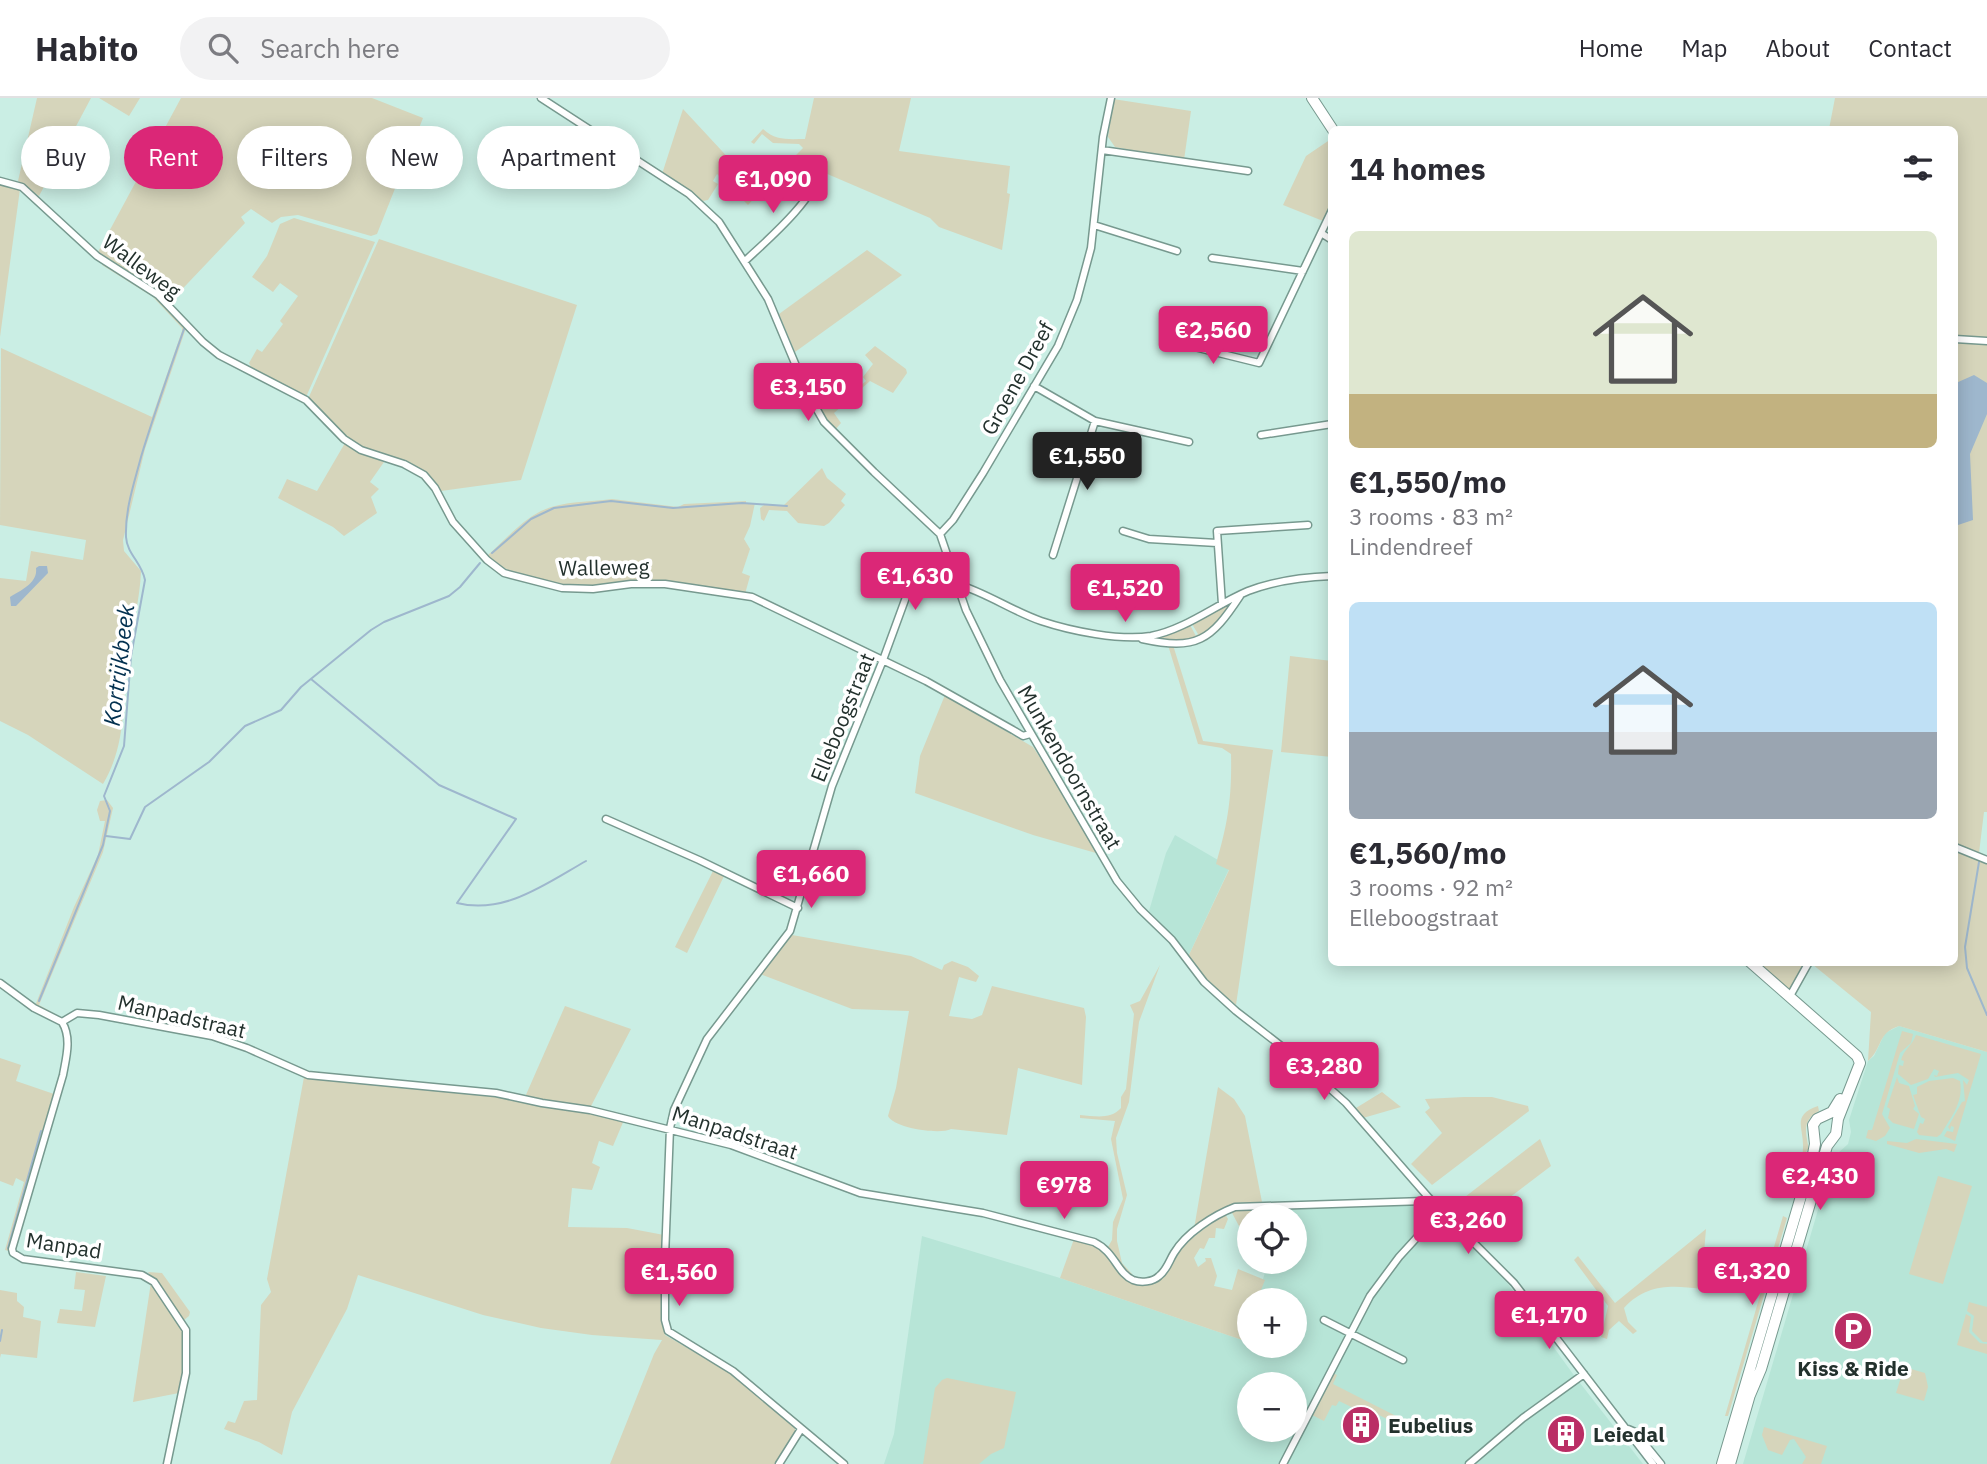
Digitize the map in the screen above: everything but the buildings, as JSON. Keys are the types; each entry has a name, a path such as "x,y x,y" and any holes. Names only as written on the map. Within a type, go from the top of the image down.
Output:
{"street":[{"name":"Munkendoornstraat","path":"541,98 689,194 719,222 768,299 807,392 824,422 940,534 975,631 1030,734 1069,796 1109,870 1125,892 1172,940 1204,982 1346,1103 1429,1198 1514,1283 1653,1464"},
{"name":"Groene Dreef","path":"940,534 953,520 983,473 1058,346 1077,300 1088,264 1111,98"},
{"path":"1311,98 1330,126"},
{"path":"1102,150 1248,171"},
{"path":"745,261 799,208 818,172"},
{"name":"Walleweg","path":"0,181 22,187 97,256 158,295 210,349 306,400 344,439 360,450 404,464 424,475 435,488 453,522 487,560 504,573 562,588 593,589 631,584 665,584 752,597 883,660 1013,730 1026,736 1030,734"},
{"path":"1174,342 1259,363 1328,218"},
{"path":"1094,225 1177,251"},
{"path":"1321,233 1328,237"},
{"path":"1212,258 1303,271"},
{"path":"1958,339 1987,341"},
{"path":"1034,386 1095,421 1189,442"},
{"path":"1053,555 1095,421"},
{"path":"1261,435 1328,425"},
{"path":"1222,604 1217,531 1308,525"},
{"path":"1123,531 1149,539 1217,543"},
{"name":"Elleboogstraat","path":"802,1429 733,1371 668,1331 665,1320 665,1270 670,1128 674,1111 707,1039 790,931 832,786 906,597 916,578 953,568"},
{"path":"1137,637 1166,632 1241,594 1287,581 1328,576"},
{"path":"957,584 1039,620 1107,634 1172,643 1201,640 1213,632 1241,594"},
{"path":"606,819 798,908"},
{"path":"1958,848 1987,860"},
{"path":"1730,1464 1824,1146 1836,1134 1860,1063 1849,1049 1755,966"},
{"path":"1790,996 1808,966"},
{"path":"0,983 34,1009 62,1022"},
{"name":"Manpadstraat","path":"62,1022 77,1013 99,1015 212,1036 308,1075 496,1093 670,1128 731,1145 860,1194 983,1213 1094,1242 1104,1247 1128,1277 1138,1282 1157,1279 1184,1242 1218,1215 1235,1207 1425,1201 1429,1198"},
{"name":"Manpad","path":"62,1022 67,1034 68,1048 63,1074 12,1249 13,1253 23,1259 142,1275 155,1282 186,1330 186,1373 167,1464"},
{"path":"1722,1464 1812,1159 1814,1123 1834,1109 1843,1092 1853,1065 1849,1049"},
{"path":"1824,1117 1833,1120 1837,1127"},
{"path":"1814,1137 1820,1141 1828,1141"},
{"path":"1283,1464 1365,1303 1388,1269 1442,1210"},
{"path":"1324,1320 1404,1360"},
{"path":"1469,1464 1523,1418 1584,1374"},
{"path":"779,1464 802,1429 844,1464"},
{"name":"Munkendoornstraat","path":"1628,1429 1635,1432 1661,1464"}],"shaded area":[{"path":"37,98 91,98 76,126 31,126"},
{"path":"99,98 140,98 129,116"},
{"path":"181,98 372,98 423,118 420,126 366,126 366,189 395,189 377,234 371,236 298,215 281,217 272,223 251,209 241,217 245,223 170,302 98,252 132,189 223,189 223,126 166,126"},
{"path":"814,98 911,98 899,151 1010,166 1007,193 1010,194 1002,250 939,227 930,218 818,170 815,175 796,155 803,148 799,144 773,143 762,134 754,144 751,142 763,129 778,137 805,139"},
{"path":"1835,98 1987,98 1987,812 1984,812 1979,853 1987,857 1987,1052 1899,1026 1883,1037 1868,1061 1871,1012 1814,966 1958,966 1958,126 1830,126"},
{"path":"1113,99 1191,111 1184,160 1115,147 1108,137"},
{"path":"683,109 760,192 748,205 717,174 713,181 718,184 708,200 703,201 662,174"},
{"path":"1328,141 1328,210 1323,221 1283,205 1306,156"},
{"path":"0,184 20,189 0,337"},
{"path":"29,189 43,189 39,196"},
{"path":"294,218 375,242 306,397 252,369 249,363 257,349 262,352 283,324 280,321 298,296 280,283 273,292 252,277 267,256 280,224"},
{"path":"379,239 577,305 521,480 441,491 426,473 417,467 366,450 350,440 308,399"},
{"path":"867,250 902,275 795,352 779,314"},
{"path":"103,263 155,295 186,328 145,449 123,540 124,551 141,571 128,657 120,737 103,784 28,735 0,721 0,578 26,581 31,551 83,560 86,540 0,525 1,348 152,417 182,328 153,297 102,265"},
{"path":"875,346 906,369 907,373 893,393 870,381 834,413 841,423 835,430 818,406 829,402 827,391 856,384 859,387 866,381 863,377 873,364 865,355"},
{"path":"345,443 358,452 384,462 370,482 379,489 371,497 377,513 344,536 333,527 278,498 287,479 317,491"},
{"path":"822,468 827,478 846,494 841,501 845,505 829,523 824,526 798,523 787,511 769,510 764,521 761,519 760,508 764,505 783,506"},
{"path":"612,499 678,507 684,504 746,501 755,503 744,539 750,549 742,573 750,576 745,594 700,585 665,582 638,581 589,586 548,583 509,571 487,556 541,511 567,504"},
{"path":"1231,603 1206,636 1181,641 1153,638 1190,625 1196,636 1198,634 1192,624"},
{"path":"1168,645 1173,645 1203,741 1273,750 1236,1005 1204,978 1188,957 1229,870 1216,864 1228,810 1231,754 1222,748 1198,744"},
{"path":"1290,656 1328,661 1328,757 1281,752"},
{"path":"945,695 1033,747 1066,797 1096,853 1033,835 915,793 920,756"},
{"path":"107,800 113,808 103,852 39,1005 57,1015 55,1018 35,1006 74,907 98,855 105,821 100,821 97,810 100,801"},
{"path":"1175,835 1218,860 1217,864 1229,869 1188,957 1176,939 1149,911 1166,853"},
{"path":"714,869 725,874 687,953 675,947"},
{"path":"788,936 911,956 942,970 944,965 952,961 968,967 979,976 976,982 959,977 949,1016 972,1019 982,1015 992,986 1084,1008 1086,1017 1082,1085 1018,1068 1007,1135 951,1129 927,1131 899,1124 888,1116 896,1088 909,1011 852,1009 760,974"},
{"path":"1160,965 1139,1022 1129,1102 1116,1138 1127,1195 1117,1229 1117,1241 1122,1263 1132,1274 1130,1275 1108,1247 1112,1240 1113,1222 1123,1199 1111,1139 1115,1121 1080,1118 1080,1115 1107,1116 1121,1108 1121,1097 1126,1089 1134,1014 1130,1005 1140,1001"},
{"path":"1761,966 1805,966 1790,990"},
{"path":"565,1006 631,1029 590,1108 525,1097"},
{"path":"1899,1026 1987,1052 1987,1464 1743,1464 1818,1210 1837,1154 1848,1144 1851,1132 1849,1120 1868,1061 1874,1056 1885,1033"},
{"path":"1902,1031 1913,1034 1911,1043 1900,1053 1882,1114 1890,1128 1885,1136 1876,1141 1866,1138 1868,1130 1872,1130"},
{"path":"1916,1035 1981,1054 1955,1141 1944,1136 1947,1131 1953,1132 1954,1127 1951,1126 1950,1130 1948,1127 1965,1101 1963,1080 1967,1085 1969,1080 1958,1073 1935,1077 1939,1071 1934,1069 1928,1079 1911,1085 1898,1074 1899,1065 1903,1066 1902,1056"},
{"path":"0,1058 21,1065 16,1081 54,1094 9,1251 5,1250 24,1182 16,1178 13,1186 0,1181"},
{"path":"304,1077 488,1095 624,1120 613,1146 599,1141 592,1163 600,1167 592,1190 572,1188 568,1227 627,1228 664,1235 665,1335 729,1372 795,1426 795,1431 775,1464 610,1464 662,1340 541,1328 483,1315 358,1275 347,1309 292,1412 282,1455 259,1442 224,1429 228,1421 235,1423 244,1401 257,1400 261,1305 271,1292 267,1279"},
{"path":"1897,1077 1899,1083 1909,1086 1915,1106 1913,1109 1919,1114 1914,1129 1893,1123 1888,1118 1890,1109 1887,1107"},
{"path":"1953,1078 1960,1081 1960,1096 1941,1134 1937,1137 1919,1135 1917,1132 1920,1123 1923,1124 1925,1119 1921,1117 1913,1095 1917,1094 1917,1087 1929,1081"},
{"path":"1218,1087 1234,1099 1245,1116 1262,1202 1235,1203 1194,1229"},
{"path":"1382,1092 1401,1107 1363,1118 1356,1108"},
{"path":"1492,1097 1528,1106 1529,1111 1432,1185 1411,1164 1442,1133 1425,1112 1430,1108 1425,1099"},
{"path":"1818,1106 1819,1111 1807,1123 1809,1150 1797,1182 1794,1182 1803,1152 1802,1118"},
{"path":"1540,1139 1551,1166 1471,1227 1452,1207"},
{"path":"1916,1139 1957,1144 1954,1152 1946,1149 1919,1153 1887,1144 1887,1141 1907,1143"},
{"path":"1938,1176 1972,1186 1943,1284 1909,1274"},
{"path":"1432,1205 1508,1284 1643,1464 884,1464 894,1434 922,1236 1060,1278 1237,1338 1237,1358 1307,1358 1307,1288 1260,1288 1265,1274 1307,1274 1307,1207"},
{"path":"1237,1210 1237,1222 1231,1211"},
{"path":"1225,1214 1228,1219 1224,1229 1216,1228 1215,1238 1209,1238 1204,1249 1200,1248 1194,1258 1198,1267 1206,1261 1205,1258 1211,1258 1217,1276 1214,1286 1232,1290 1237,1272 1265,1280 1262,1288 1237,1288 1237,1338 1060,1278 1074,1239 1099,1246 1125,1276 1156,1281 1186,1242"},
{"path":"1783,1216 1787,1218 1728,1416 1725,1416"},
{"path":"1706,1229 1701,1289 1669,1287 1641,1294 1624,1308 1628,1322 1637,1331 1633,1334 1619,1321 1609,1330 1607,1339 1601,1337 1608,1306 1574,1260 1578,1256 1615,1303"},
{"path":"76,1272 106,1276 95,1327 57,1323 60,1309 82,1311 85,1290 74,1289"},
{"path":"148,1272 162,1273 190,1312 189,1316 184,1320"},
{"path":"151,1282 182,1327 185,1366 179,1393 133,1402"},
{"path":"0,1290 17,1293 17,1301 24,1307 23,1317 41,1321 37,1358 1,1354 0,1358"},
{"path":"1969,1302 1987,1307 1987,1342 1983,1342 1972,1331 1974,1316 1967,1311"},
{"path":"1966,1314 1971,1317 1969,1332 1980,1343 1987,1344 1987,1354 1957,1345"},
{"path":"1904,1367 1925,1373 1928,1387 1924,1401 1896,1393"},
{"path":"1333,1373 1337,1375 1333,1384 1400,1418 1394,1430 1389,1427 1391,1421 1377,1414 1374,1418 1339,1401 1336,1406 1332,1405 1324,1421 1312,1415"},
{"path":"947,1378 1016,1392 1004,1448 979,1464 923,1464 935,1388"},
{"path":"1764,1427 1827,1446 1821,1464 1802,1464 1806,1457 1794,1439 1790,1440 1782,1455 1768,1450 1762,1435"}],"water":[{"path":"1974,375 1987,383 1987,414 1970,454 1973,520 1958,525 1958,382"},
{"path":"39,566 47,566 48,573 16,606 11,606 10,597 32,582"}],"waterway":[{"name":"Kortrijkbeek","path":"39,1001 103,845 110,811 104,796 124,746 131,656 145,580 127,543 128,507 146,441 184,329"},
{"path":"492,553 531,519 554,508 611,501 673,508 742,503 787,506"},
{"path":"106,836 130,839 145,807 209,762 245,726 281,710 301,687 371,630 384,622 449,596 480,563"},
{"path":"311,679 439,785 516,819 457,903 475,906 509,901 541,887 586,861"},
{"path":"1979,862 1965,947 1967,968 1987,1015"},
{"name":"Kortrijkbeek","path":"8,1248 41,1131"},
{"name":"Kortrijkbeek","path":"0,1341 2,1330"}],"place":[{"name":"Kiss & Ride","path":"1853,1331"},
{"name":"Eubelius","path":"1361,1425"},
{"name":"Leiedal","path":"1566,1434"}]}
